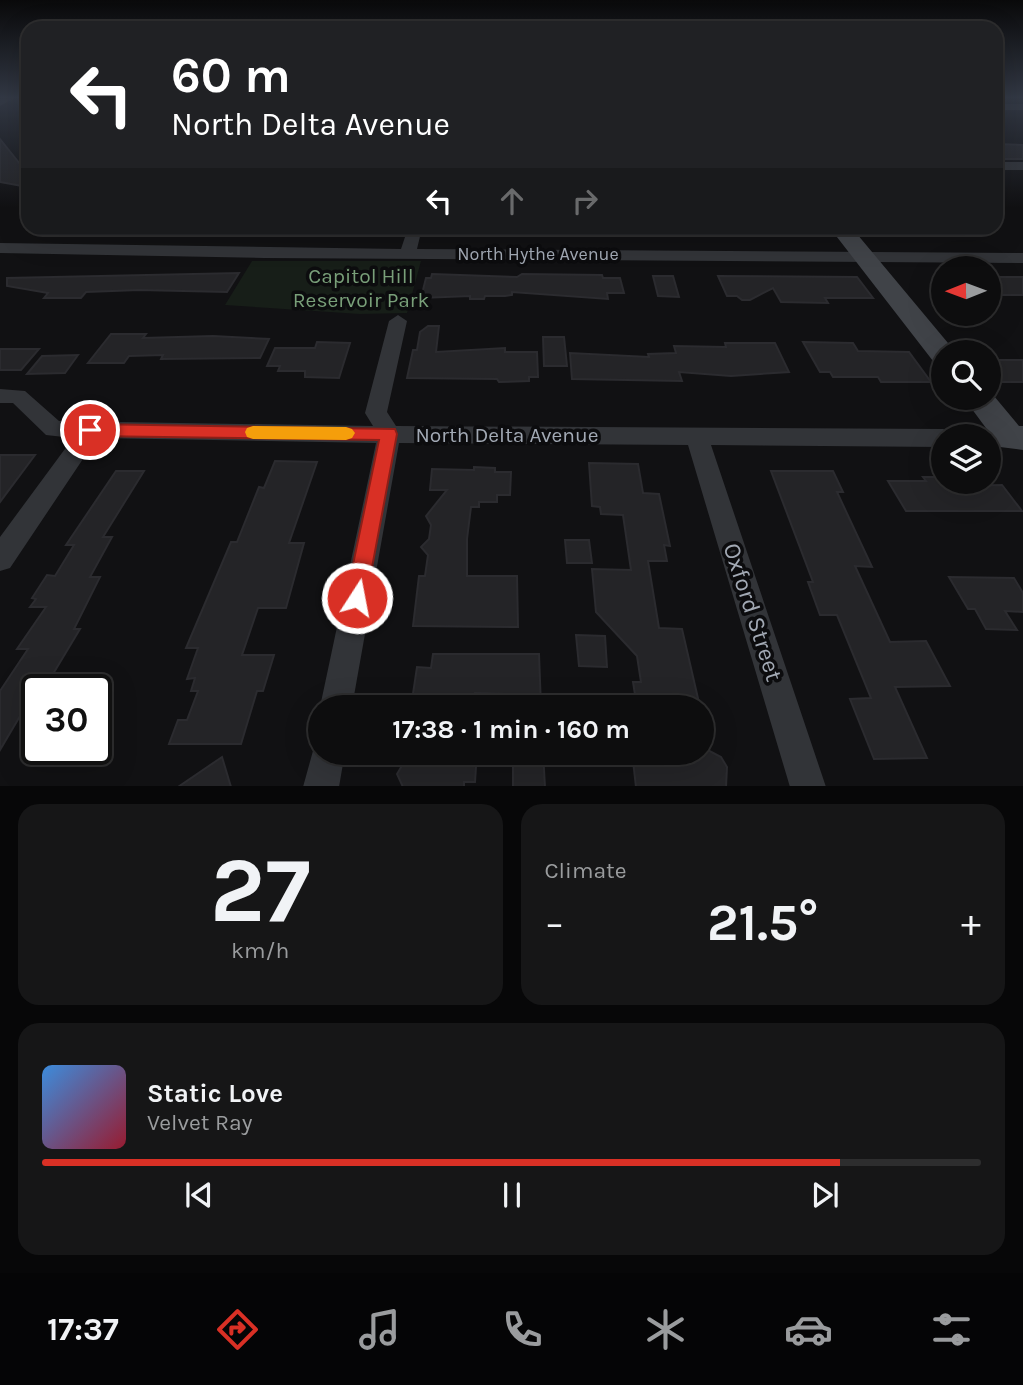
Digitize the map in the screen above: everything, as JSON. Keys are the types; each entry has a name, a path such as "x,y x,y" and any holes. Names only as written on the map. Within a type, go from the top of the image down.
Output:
{"street":[{"path":"1003,166 1023,166"},
{"path":"408,254 413,235"},
{"path":"847,235 931,340"},
{"name":"North Hythe Avenue","path":"0,248 1023,258"},
{"path":"338,695 388,434 376,413 398,321"},
{"name":"North Delta Avenue","path":"0,396 18,396 54,429 931,438"},
{"path":"988,410 1008,438"},
{"path":"0,559 90,430"},
{"name":"Oxford Street","path":"697,437 808,786"},
{"path":"321,786 325,765"}],"green space":[{"name":"Capitol Hill Reservoir Park","path":"252,261 421,261 407,313 360,314 225,305"}],"building":[{"path":"0,139 21,165 21,186 0,182"},
{"path":"1003,144 1023,145 1023,159 1003,159"},
{"path":"239,273 227,292 139,290 86,292 81,298 44,298 48,293 7,286 7,278"},
{"path":"432,274 517,277 522,274 602,275 603,278 620,278 624,293 607,293 608,299 512,292 512,295 485,296 484,299 470,299 470,296 421,298 426,278 431,278"},
{"path":"653,276 673,276 679,297 658,296"},
{"path":"718,276 857,277 873,298 825,298 828,303 781,302 773,288 750,300 742,300 737,296 727,296"},
{"path":"1001,277 1023,277 1023,295 1001,295"},
{"path":"428,326 439,326 436,352 505,348 505,352 537,352 538,377 529,377 529,381 499,382 497,379 407,378 420,332"},
{"path":"111,334 146,334 143,338 213,336 269,339 260,358 161,359 163,355 129,356 124,363 88,363"},
{"path":"543,337 564,337 567,366 544,366"},
{"path":"317,342 350,343 339,378 305,377 305,371 278,371 280,366 267,366 275,348 315,348"},
{"path":"803,342 853,343 858,351 909,352 931,382 881,382 878,377 833,377 830,372 820,372"},
{"path":"725,343 775,343 789,372 731,376 679,372 682,381 572,379 570,353 649,357 648,354 676,353 674,346 726,347"},
{"path":"0,349 39,349 21,370 0,370"},
{"path":"78,355 65,373 27,374 42,356"},
{"path":"1001,360 1023,360 1023,382 1001,382"},
{"path":"0,455 35,455 0,502"},
{"path":"275,461 317,462 289,543 304,543 286,608 258,608 242,655 274,655 263,691 257,691 241,744 169,744 178,720 187,720 198,691 191,691 195,678 187,679 198,648 186,648 231,542 237,542 259,487 264,488"},
{"path":"589,463 638,464 643,493 659,494 670,546 664,545 667,561 648,561 659,628 682,629 697,695 635,695 633,682 641,682 637,656 596,612 592,569 631,570 623,515 601,514 600,507 592,506"},
{"path":"474,467 495,468 495,472 511,472 510,495 497,495 497,502 479,502 479,507 471,507 467,539 467,576 517,576 518,627 413,626 419,576 425,576 428,555 421,547 429,539 431,525 426,516 447,490 430,490 432,469 474,470"},
{"path":"116,471 144,471 103,537 112,537 90,577 100,577 74,629 80,629 53,674 21,674 21,714 0,750 0,691 28,649 17,649 46,607 30,607 36,599 32,598 47,575 55,576 74,545 66,545"},
{"path":"771,471 833,471 843,492 837,492 872,567 855,566 890,642 926,641 950,686 895,687 927,758 874,759 850,699 871,698 837,615 820,615 808,582 813,582"},
{"path":"923,477 931,477 931,494 1001,494 1002,485 1022,511 906,511 888,481 926,481"},
{"path":"565,540 589,540 592,563 567,563"},
{"path":"949,577 1014,578 1023,593 1023,612 1005,611 1017,630 986,629 975,609 968,609"},
{"path":"576,635 605,636 607,667 579,666"},
{"path":"433,654 539,654 541,695 413,695 417,667 431,668"},
{"path":"714,753 721,757 727,767 726,786 636,786 633,765 714,765"},
{"path":"222,757 231,786 179,786"},
{"path":"402,765 476,765 475,782 464,782 464,786 403,786 397,774"},
{"path":"513,765 544,765 545,786 513,786"}],"slow traffic":[{"path":"253,432 346,433"}],"route":[{"path":"90,430 388,434 357,598"}]}
